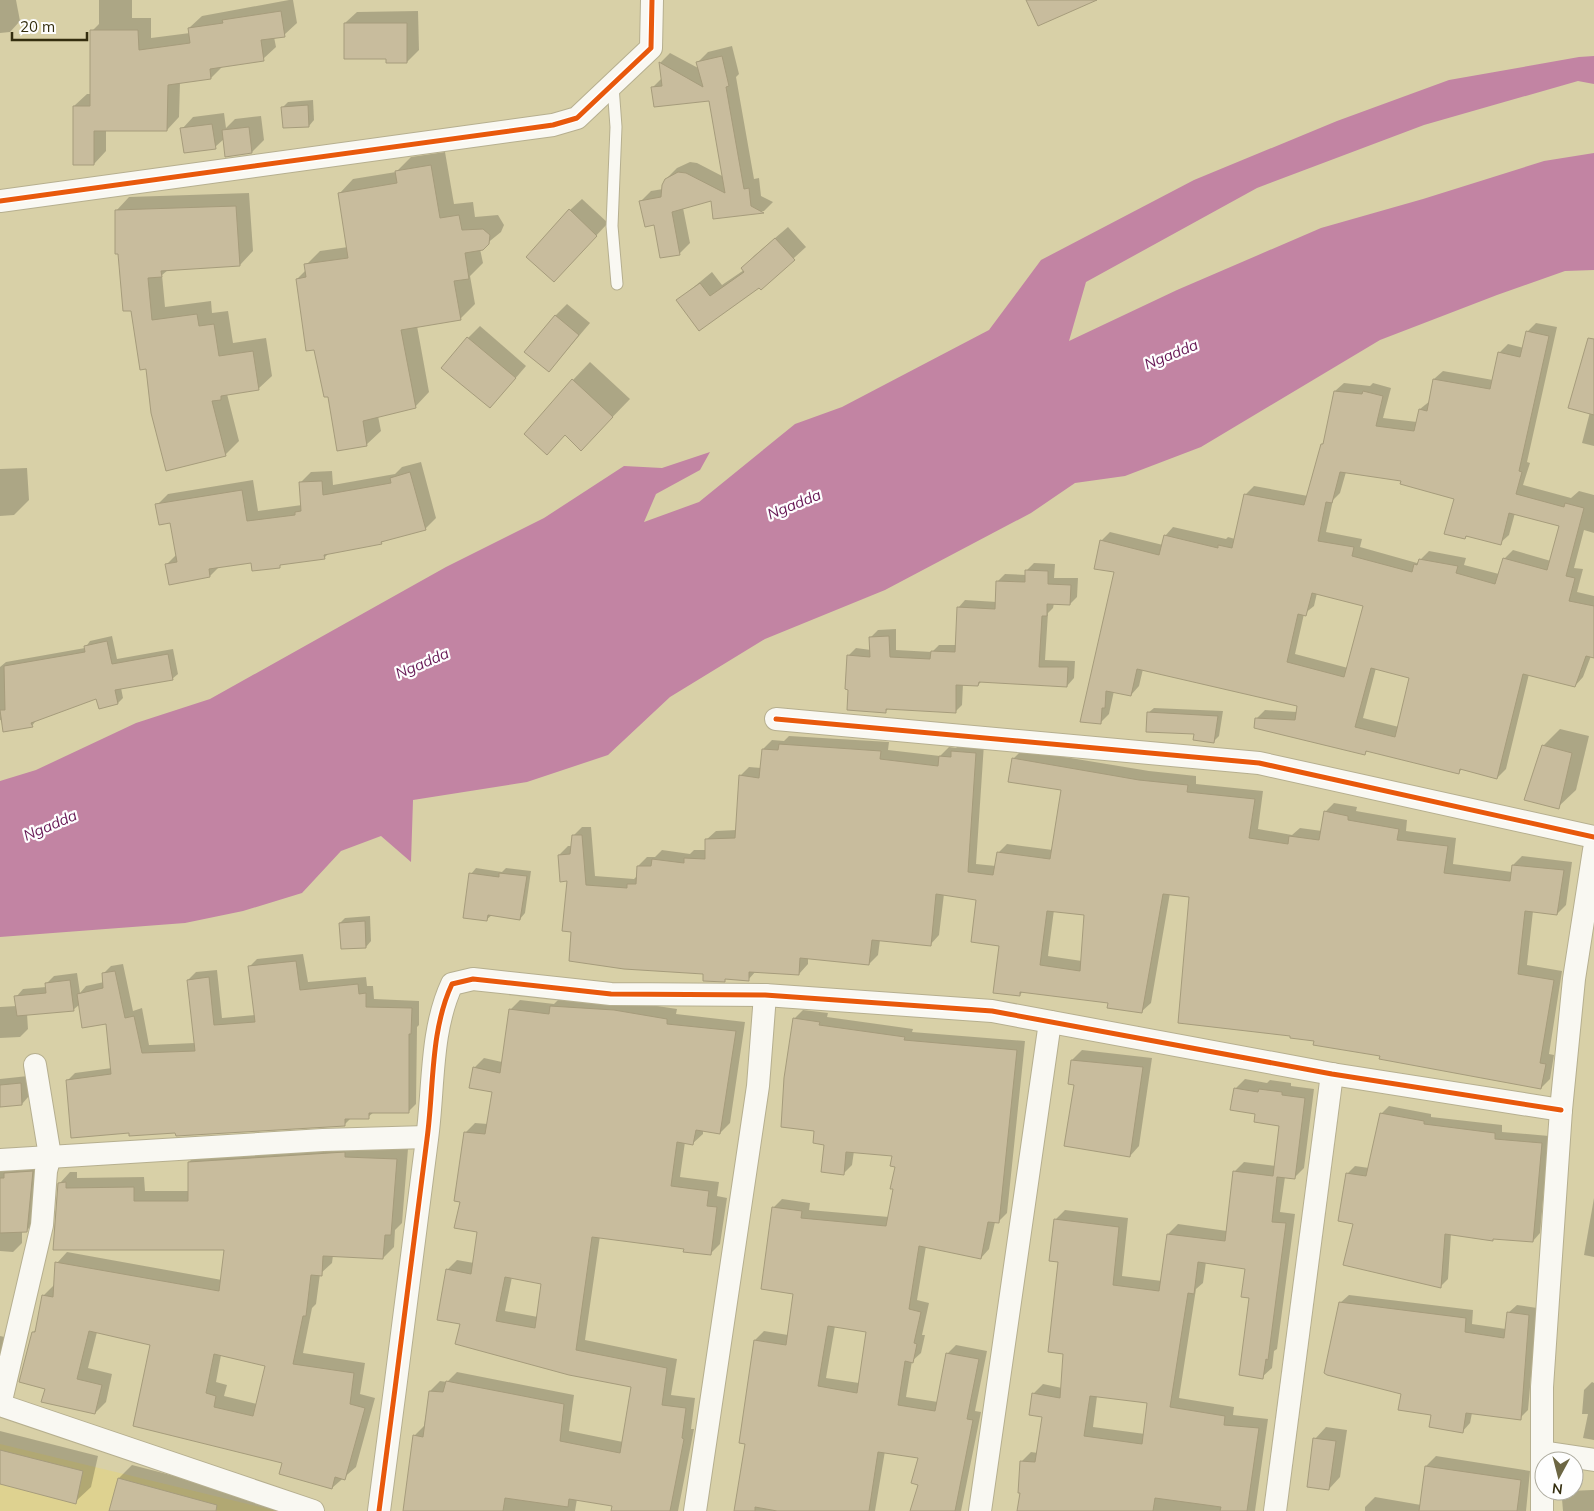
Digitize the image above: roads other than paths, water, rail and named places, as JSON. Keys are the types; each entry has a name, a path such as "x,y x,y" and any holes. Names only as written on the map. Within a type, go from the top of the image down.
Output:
{"street":[{"path":"0,201 553,125 577,118 651,48 652,0"},
{"path":"776,719 1259,763 1594,837"},
{"path":"1542,1451 1542,1388 1561,1110 1574,979 1594,850"},
{"path":"378,1511 427,1137 438,1028 443,1003 452,984 473,979 611,994 765,995 992,1011 1332,1074 1561,1110"},
{"path":"695,1511 758,1086 765,995"},
{"path":"980,1511 1050,1022"},
{"path":"36,1065 50,1156 46,1171 42,1225 0,1405 313,1511"},
{"path":"1275,1511 1332,1074"},
{"path":"0,1160 154,1152 323,1140 427,1137"}],"lane":[{"path":"613,86 616,127 612,226 617,284"}],"water":[{"name":"Ngadda","path":"1594,56 1594,84 1578,81 1424,125 1257,188 1086,282 1069,341 1177,290 1321,228 1423,199 1544,161 1594,153 1594,270 1565,271 1380,340 1201,447 1125,476 1075,483 1031,513 885,590 765,639 670,697 608,755 527,782 413,800 411,862 381,836 341,851 302,893 243,911 185,923 0,937 0,781 36,770 136,723 210,699 446,567 544,518 624,466 662,468 710,452 700,470 656,494 644,522 699,502 795,424 842,407 989,330 1041,260 1194,180 1337,121 1449,80"}]}
